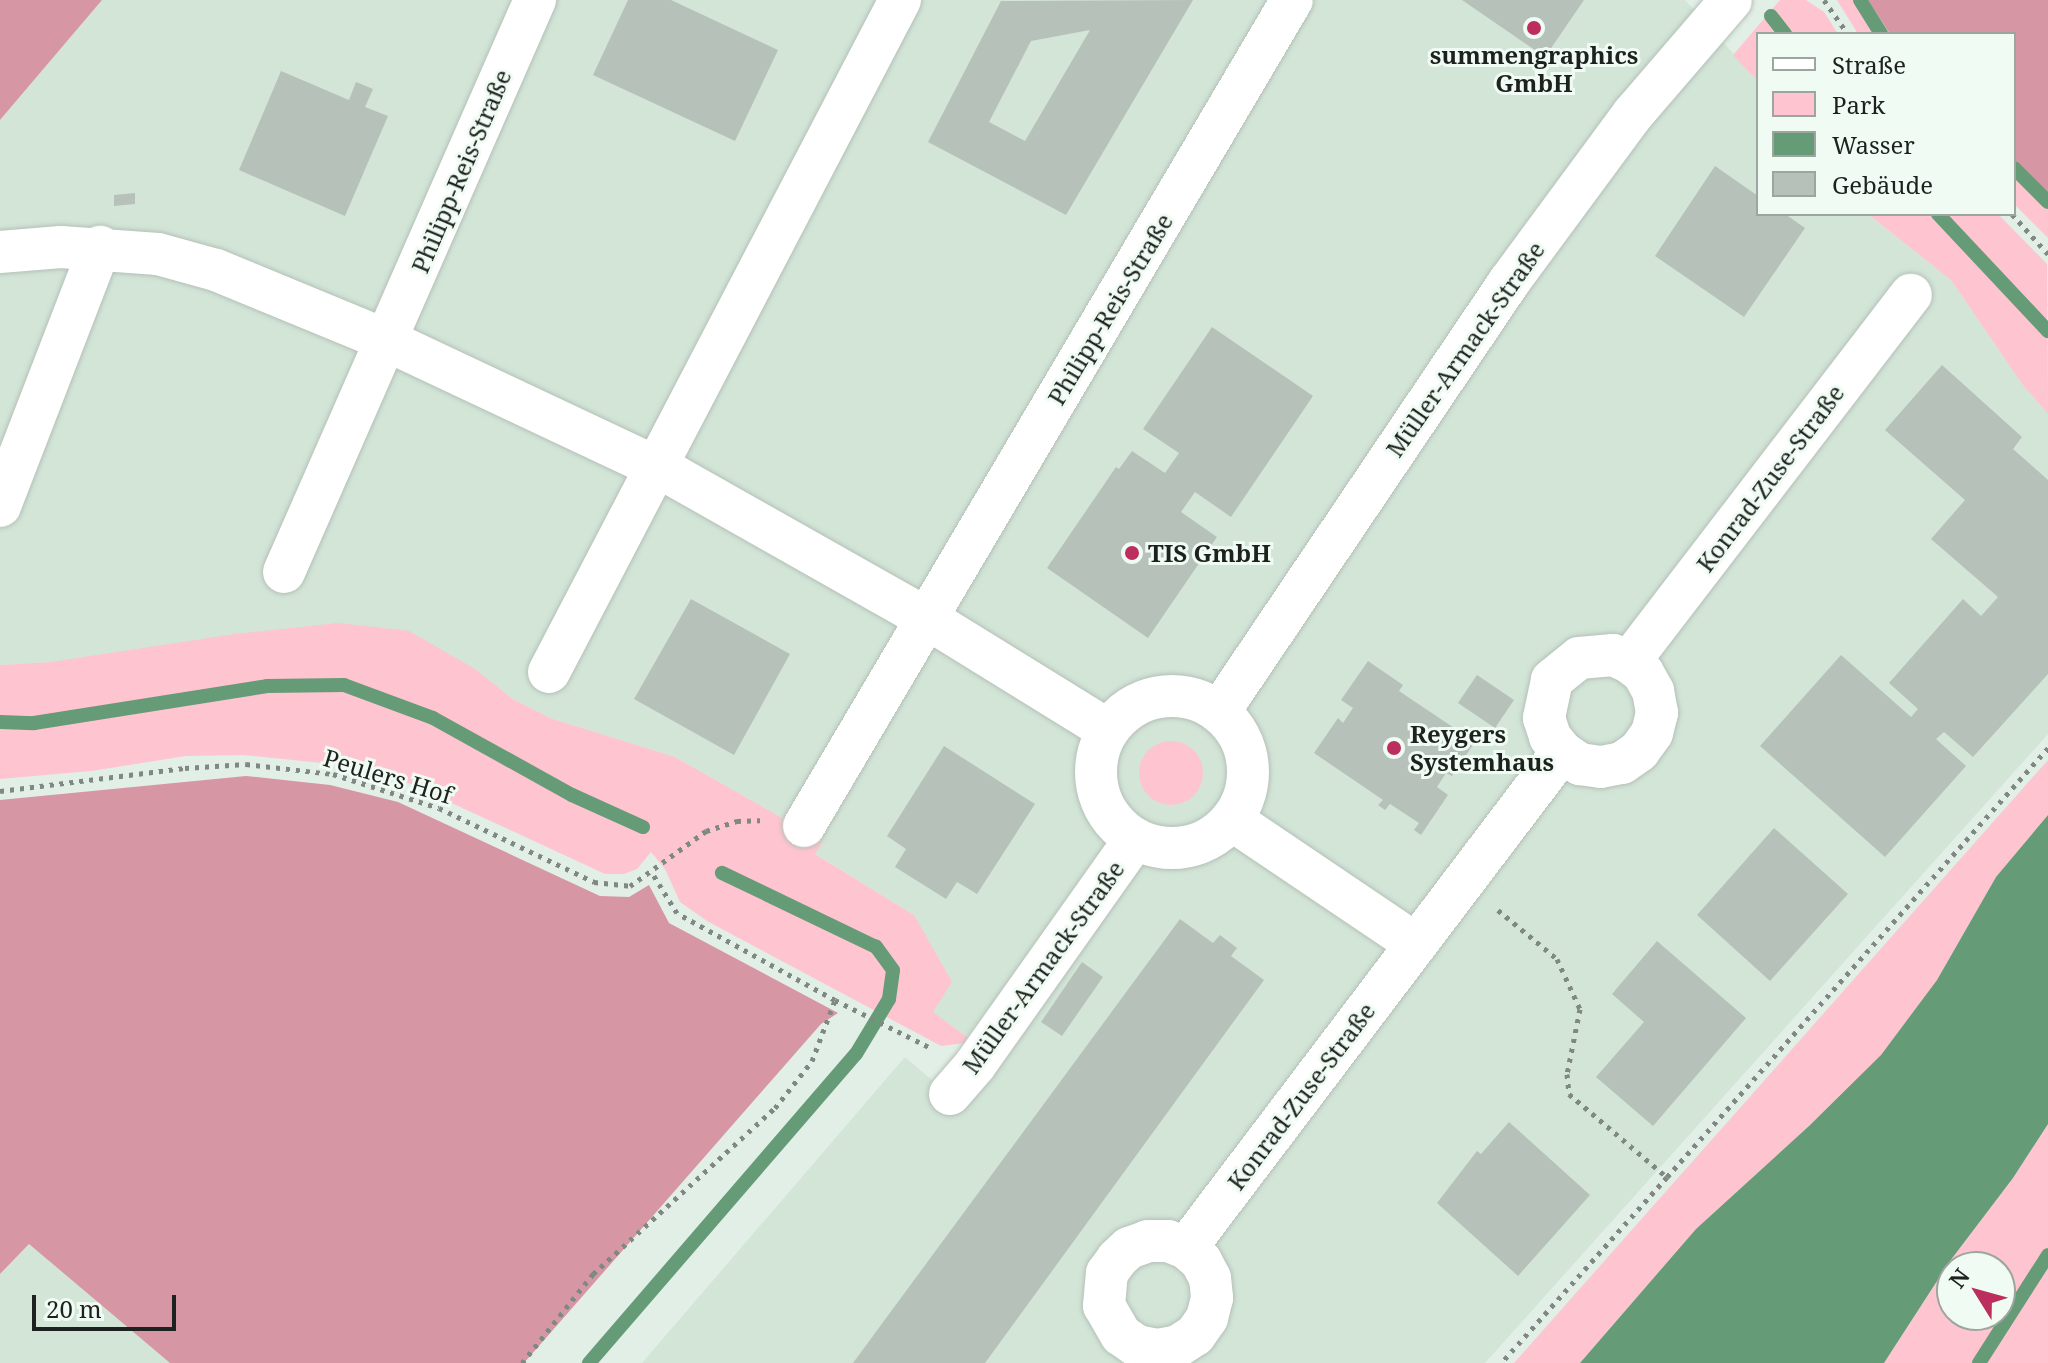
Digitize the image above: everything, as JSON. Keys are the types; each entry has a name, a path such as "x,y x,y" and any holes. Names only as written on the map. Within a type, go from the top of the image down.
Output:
{"street":[{"name":"Philipp-Reis-Straße","path":"284,572 388,341 535,0"},
{"path":"549,672 900,0"},
{"name":"Philipp-Reis-Straße","path":"804,826 1292,0"},
{"name":"Müller-Armack-Straße","path":"1219,712 1509,282 1633,114 1731,0"},
{"path":"0,506 100,247"},
{"path":"0,252 100,247 158,254 216,270 388,341 657,467 928,619 1108,730 1125,711 1147,699 1172,696 1197,700 1219,712 1236,730 1245,752 1248,776 1243,799 1232,820 1416,944"},
{"name":"Konrad-Zuse-Straße","path":"1629,662 1911,295"},
{"path":"1613,655 1629,662 1643,673 1653,691 1657,713 1652,733 1639,751 1622,763 1601,767 1580,764 1562,752 1550,737 1544,718 1552,680 1579,658 1613,655"},
{"name":"Müller-Armack-Straße","path":"1108,730 1099,749 1095,770 1097,791 1105,810 1135,839 1160,848 1186,847 1211,838 1232,820"},
{"name":"Konrad-Zuse-Straße","path":"1186,1248 1562,752"},
{"name":"Müller-Armack-Straße","path":"950,1094 975,1065 1135,839"},
{"path":"1148,1241 1168,1241 1186,1248 1201,1261 1210,1278 1212,1298 1207,1318 1195,1335 1178,1346 1158,1350 1137,1346 1110,1349 1110,1322 1103,1289 1107,1273 1117,1259 1129,1248 1148,1241"}],"path":[{"path":"1824,0 1847,32"},
{"path":"2014,216 2048,254"},
{"path":"1501,1363 2048,748"},
{"name":"Peulers Hof","path":"0,791 246,764 333,774 439,808 594,882 630,886 706,831 737,821 777,819 804,826"},
{"path":"651,871 677,913 907,1038"},
{"path":"1463,882 1557,959 1580,1009 1567,1074 1569,1094 1667,1177"},
{"path":"522,1363 593,1274 775,1108 812,1061 835,1000"}],"shaded area":[{"path":"0,0 102,0 0,120"},
{"path":"102,0 1685,0 1756,79 1756,216 1871,216 1951,280 2022,384 2048,414 2048,734 1485,1363 642,1363 905,1057 963,1107 1024,1030 989,1007 967,1037 932,1012 914,915 814,853 823,841 675,757 550,718 513,699 475,669 51,662 0,665 0,120"},
{"path":"1868,0 2048,0 2048,193 2016,161 2016,32 1889,32"},
{"path":"246,776 330,785 398,802 600,896 629,897 649,885 669,923 838,1013 821,1024 524,1363 170,1363 29,1244 0,1274 0,800"},
{"path":"29,1244 170,1363 0,1363 0,1274"}],"green space":[{"path":"1780,0 1806,0 1824,12 1837,32 1756,32 1756,79 1733,55"},
{"path":"1837,0 1868,0 1889,32 1857,32"},
{"path":"2016,161 2048,193 2048,238 2016,206"},
{"path":"1871,216 2000,216 2047,264 2048,414 2022,384 1951,280"},
{"path":"338,623 409,631 475,669 513,699 550,718 675,757 823,841 815,854 914,915 952,982 933,1012 967,1037 965,1043 941,1046 707,921 680,902 665,869 651,852 637,869 624,874 605,874 404,781 332,764 244,755 186,756 91,771 0,779 0,665 51,662 235,634"},
{"path":"1171,741 1189,747 1197,755 1203,773 1197,791 1189,799 1171,805 1153,799 1145,791 1139,773 1145,755 1153,747"},
{"path":"2048,760 2048,815 1996,877 1937,980 1881,1055 1696,1229 1580,1363 1514,1363"},
{"path":"2048,1124 2048,1363 1884,1363 1936,1283 1936,1331 2016,1331 2016,1251 1958,1251 2013,1178"}],"water":[{"path":"2048,815 2048,1124 2013,1178 1958,1251 1936,1251 1936,1283 1884,1363 1580,1363 1696,1229 1881,1055 1937,980 1996,877"}],"building":[{"path":"628,0 671,0 778,50 735,141 593,75"},
{"path":"1193,0 1066,215 928,142 1001,1","holes":["1090,30 1025,141 989,122 1031,41"]},
{"name":"summengraphics GmbH","path":"1462,0 1584,0 1545,57"},
{"path":"281,71 349,100 356,82 373,89 365,107 388,116 345,216 239,170"},
{"path":"1715,166 1756,195 1756,216 1788,216 1805,228 1744,317 1655,256"},
{"path":"135,193 135,204 114,206 114,195"},
{"path":"1212,327 1313,396 1231,517 1195,492 1181,512 1217,537 1148,638 1047,568 1116,467 1119,469 1132,451 1165,473 1179,453 1143,429"},
{"path":"1942,365 2022,437 2013,449 2048,480 2048,674 1973,757 1944,732 1936,739 1966,766 1885,857 1760,746 1841,655 1911,717 1918,709 1889,683 1963,599 1981,616 1998,597 1931,539 1965,500 1885,430"},
{"path":"691,599 790,654 734,755 634,699"},
{"name":"Reygers Systemhaus","path":"1368,661 1403,685 1399,691 1475,742 1452,776 1446,773 1437,787 1448,795 1421,835 1414,830 1419,823 1390,804 1385,810 1378,805 1383,800 1314,753 1338,718 1343,723 1353,708 1341,700"},
{"path":"1477,675 1514,700 1495,728 1458,703"},
{"path":"944,746 1035,804 977,894 957,882 946,899 895,867 906,849 887,836"},
{"path":"1774,828 1848,894 1770,981 1697,915"},
{"path":"1180,919 1213,943 1220,935 1237,948 1231,956 1264,980 985,1363 853,1363"},
{"path":"1657,941 1746,1018 1653,1126 1596,1077 1644,1022 1612,994"},
{"path":"1082,962 1103,977 1062,1036 1041,1022"},
{"path":"1509,1122 1590,1195 1518,1276 1437,1203 1477,1151 1481,1154"}],"waterway":[{"path":"1860,0 1880,32"},
{"path":"1771,16 1783,32"},
{"path":"2016,170 2048,202"},
{"path":"1940,216 2048,331"},
{"path":"0,722 34,723 267,686 344,685 433,718 572,795 643,827"},
{"path":"589,1363 856,1054 889,999 893,970 876,947 722,873"},
{"path":"1979,1363 2048,1255"}],"place":[{"name":"summengraphics GmbH","path":"1534,28"},
{"name":"TIS GmbH","path":"1132,553"},
{"name":"Reygers Systemhaus","path":"1394,748"}]}
